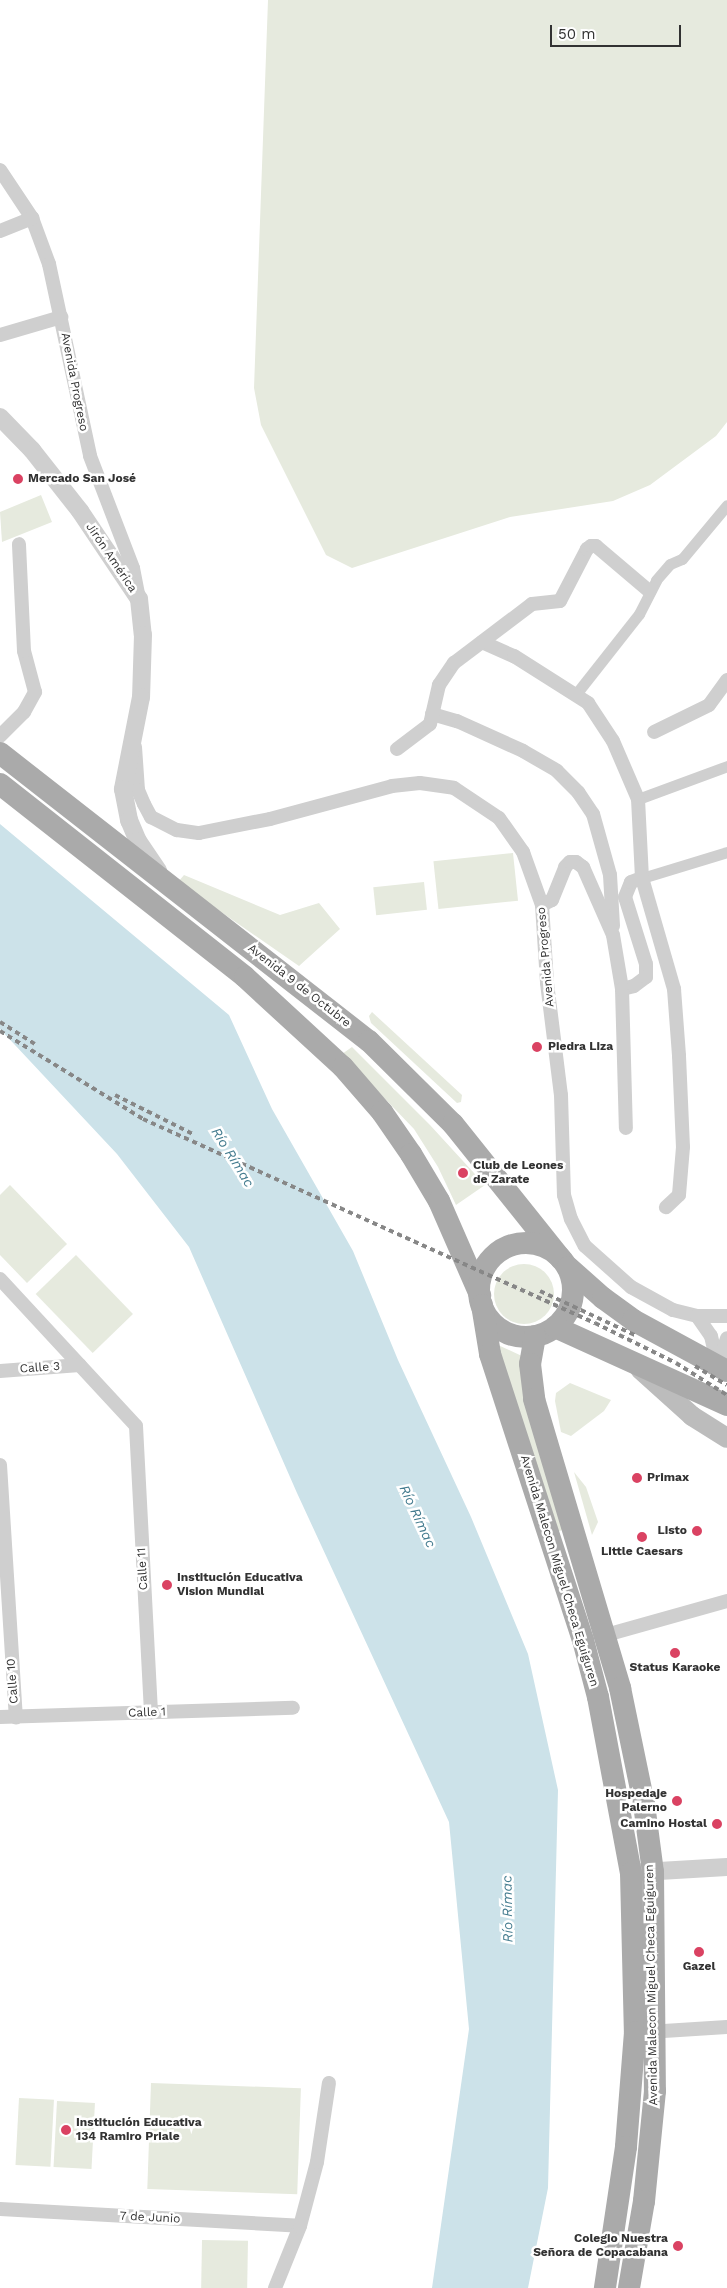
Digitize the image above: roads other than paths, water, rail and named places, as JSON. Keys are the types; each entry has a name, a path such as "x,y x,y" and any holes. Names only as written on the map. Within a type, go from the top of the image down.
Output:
{"main road":[{"name":"Avenida 9 de Octubre","path":"0,753 176,892 344,1020 416,1085 453,1124 565,1263"},
{"path":"0,784 245,977 343,1067 382,1112 411,1154 439,1201 481,1300 497,1326 508,1333 545,1331 625,1356 727,1405"},
{"path":"481,1300 486,1267 507,1247 536,1244 565,1263 603,1298 633,1320 722,1368"},
{"path":"545,1331 567,1312 574,1293 565,1263"},
{"name":"Avenida Malecon Miguel Checa Eguiguren","path":"481,1300 490,1354 583,1640 642,1872"},
{"name":"Avenida Malecon Miguel Checa Eguiguren","path":"545,1331 530,1364 534,1399 606,1635 638,1775 645,2032 655,2091 650,2148 629,2288"},
{"path":"625,1356 692,1416 727,1438"},
{"name":"Avenida Malecon Miguel Checa Eguiguren","path":"604,2288 645,2032"}],"street":[{"name":"Avenida Progreso","path":"0,170 32,218 49,264 90,456 133,568 139,599"},
{"path":"0,231 32,218"},
{"path":"0,335 61,317"},
{"name":"Jirón América","path":"0,417 32,450 80,511 139,599 143,635 141,697 124,789 129,820 150,860 176,892"},
{"path":"576,694 639,614 649,591 670,564 682,559 727,505"},
{"path":"0,736 24,712 35,692 24,650 19,544"},
{"path":"397,749 430,724 440,685 454,663 532,604 560,601 587,549 591,546 596,546 649,591"},
{"path":"482,642 498,646 588,703 601,719 638,799 642,878 674,989 683,1147 679,1195 666,1207"},
{"path":"654,732 709,705 727,680"},
{"path":"432,714 457,721 523,750 557,771 578,792 593,814 610,875 613,934 622,989 626,1128"},
{"name":"Avenida Progreso","path":"134,728 138,790 151,817 162,825 199,833 270,819 392,786 420,783 454,788 489,809 510,832 524,852 542,905 547,983 561,1095 567,1209 585,1246 600,1263 654,1302 697,1316 727,1316"},
{"path":"638,799 727,766"},
{"path":"622,989 634,986 646,977 646,964 625,897 631,882 727,852"},
{"path":"542,905 552,900 565,867 570,862 576,862 583,867 613,934"},
{"path":"0,1279 80,1365"},
{"path":"697,1316 711,1336 722,1368"},
{"path":"722,1368 727,1338"},
{"name":"Calle 3","path":"0,1371 80,1365"},
{"name":"Calle 11","path":"80,1365 136,1426 151,1712"},
{"name":"Calle 10","path":"0,1465 4,1584 16,1717"},
{"path":"606,1635 727,1601"},
{"name":"Calle 1","path":"0,1717 293,1708"},
{"path":"642,1872 727,1867"},
{"path":"645,2032 727,2027"},
{"path":"275,2288 300,2226 317,2162 328,2083"},
{"name":"7 de Junio","path":"0,2209 300,2226"}],"water":[{"name":"Río Rímac","path":"0,824 229,1015 272,1109 353,1251 398,1360 471,1517 528,1654 558,1790 548,2188 528,2288 432,2288 469,2029 449,1822 297,1493 189,1247 117,1154 0,1029"}],"railway":[{"path":"0,1022 35,1044"},
{"path":"0,1031 143,1119 595,1323 676,1363 727,1395"},
{"path":"115,1095 193,1134"},
{"path":"540,1291 635,1335"},
{"path":"695,1366 727,1385"}],"place":[{"name":"Mercado San José","path":"18,479"},
{"name":"Piedra Liza","path":"537,1047"},
{"name":"Club de Leones de Zarate","path":"463,1173"},
{"name":"Primax","path":"637,1478"},
{"name":"Listo","path":"697,1531"},
{"name":"Little Caesars","path":"642,1537"},
{"name":"Institución Educativa Vision Mundial","path":"167,1585"},
{"name":"Status Karaoke","path":"675,1653"},
{"name":"Hospedaje Palerno","path":"677,1801"},
{"name":"Camino Hostal","path":"717,1824"},
{"name":"Gazel","path":"699,1952"},
{"name":"Institución Educativa 134 Ramiro Priale","path":"66,2130"},
{"name":"Colegio Nuestra Señora de Copacabana","path":"678,2246"}]}
